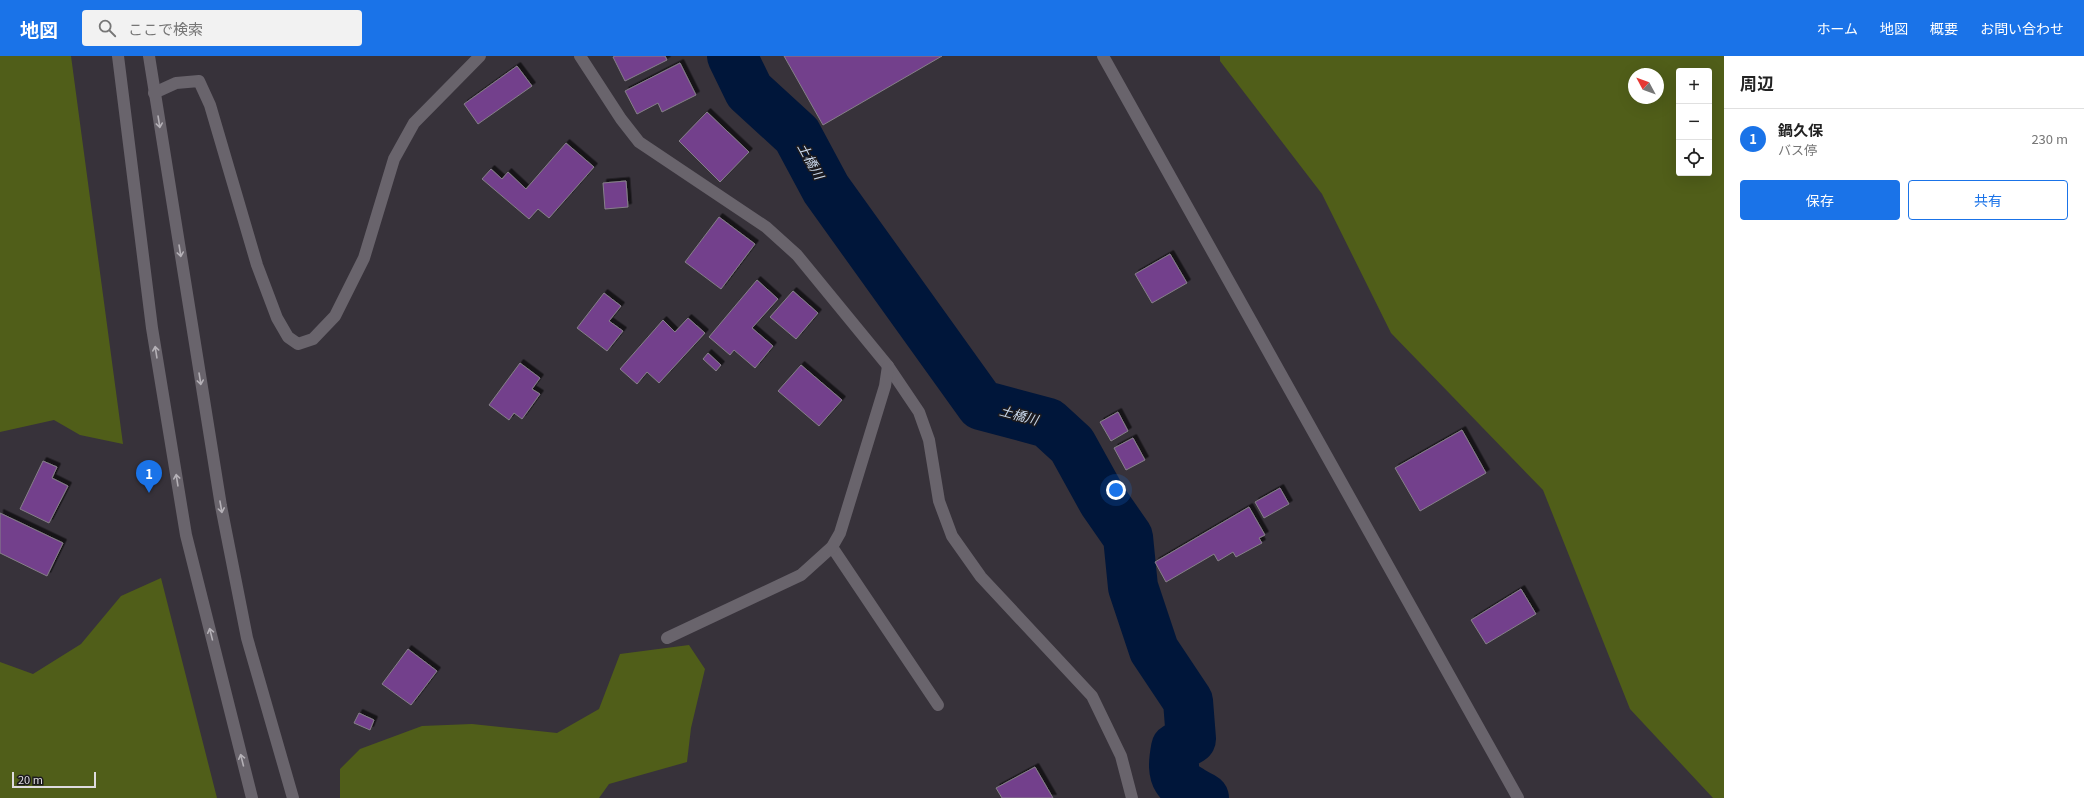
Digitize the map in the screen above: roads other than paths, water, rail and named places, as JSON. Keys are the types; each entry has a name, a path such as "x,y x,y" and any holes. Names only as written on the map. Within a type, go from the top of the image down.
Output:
{"street":[{"path":"118,56 152,328 186,535 252,798"},
{"path":"150,56 154,93 221,506 247,638 293,798"},
{"path":"154,93 176,82 199,81 210,105 257,265 277,318 288,337 298,344 313,339 335,316 364,258 394,159 414,123 480,56"},
{"path":"580,56 621,119 639,142 766,227 797,255 888,366 919,412 928,440 939,501 952,536 981,577 1092,696 1121,756 1132,798"},
{"path":"1103,56 1518,798"},
{"path":"667,638 801,575 832,547 840,532 885,386 888,366"},
{"path":"832,547 938,705"}],"waterway":[{"name":"土橋川","path":"732,56 749,91 797,135 826,189 981,405 1048,423 1072,445 1103,501 1128,537 1133,587 1154,650 1188,701 1191,739 1176,748 1174,759 1175,774 1182,784 1204,798"}],"place":[{"name":"鍋久保","path":"149,493"}]}
